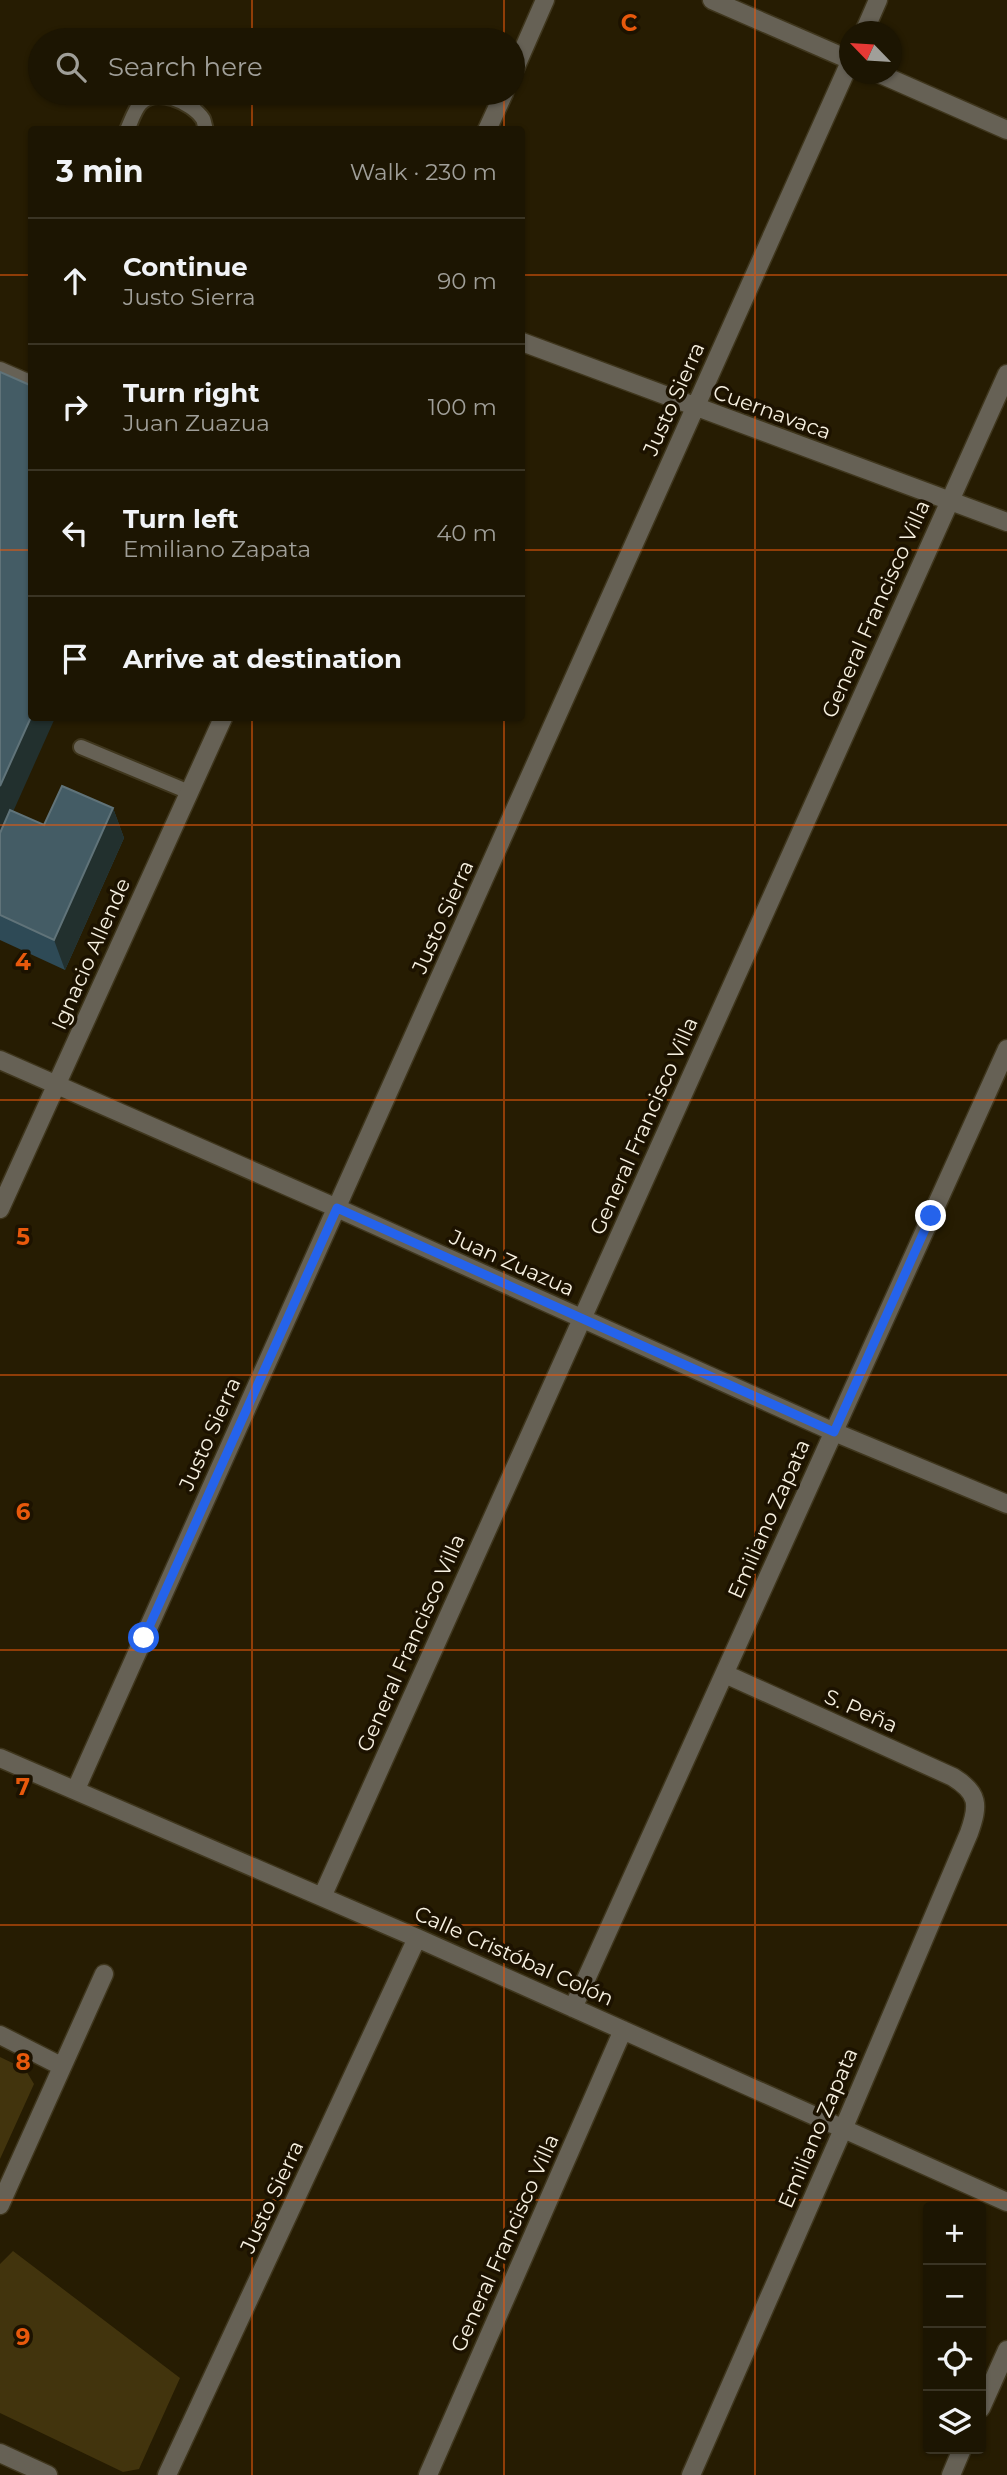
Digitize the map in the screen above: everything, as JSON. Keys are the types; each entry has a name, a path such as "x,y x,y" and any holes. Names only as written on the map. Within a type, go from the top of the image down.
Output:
{"street":[{"path":"525,45 545,0"},
{"path":"712,0 839,57"},
{"path":"869,21 878,0"},
{"name":"Justo Sierra","path":"76,1789 839,84"},
{"path":"902,84 1007,130"},
{"path":"489,126 498,105"},
{"name":"Cuernavaca","path":"525,343 1007,522"},
{"path":"0,371 28,380"},
{"name":"General Francisco Villa","path":"322,1897 1007,374"},
{"name":"Ignacio Allende","path":"0,1209 222,721"},
{"name":"Emiliano Zapata","path":"573,2008 1007,1049"},
{"name":"Juan Zuazua","path":"0,1060 337,1208 834,1432 1007,1504"},
{"name":"S. Peña","path":"724,1674 953,1777 967,1785 974,1796"},
{"name":"Calle Cristóbal Colón","path":"0,1758 417,1938 1007,2202"},
{"name":"Emiliano Zapata","path":"691,2475 844,2127 969,1833 974,1818 974,1796"},
{"name":"Justo Sierra","path":"167,2475 417,1938"},
{"path":"0,2205 104,1974"},
{"name":"General Francisco Villa","path":"428,2475 623,2030"},
{"path":"0,2035 61,2066"},
{"path":"986,2397 1007,2350"},
{"path":"0,2453 48,2475"},
{"path":"951,2475 960,2454"}],"lane":[{"path":"129,126 139,105"},
{"path":"185,105 204,120 205,126"},
{"path":"81,747 189,792"}],"shaded area":[{"path":"0,2057 25,2069 34,2084 0,2159"},
{"path":"13,2251 180,2378 139,2469 123,2472 0,2413 0,2264"}],"building":[{"path":"0,372 28,384 29,721 0,786"},
{"path":"62,786 113,808 54,940 0,915 0,833 10,810 44,825"}],"route":[{"path":"144,1638 337,1208 834,1432 931,1216"}]}
